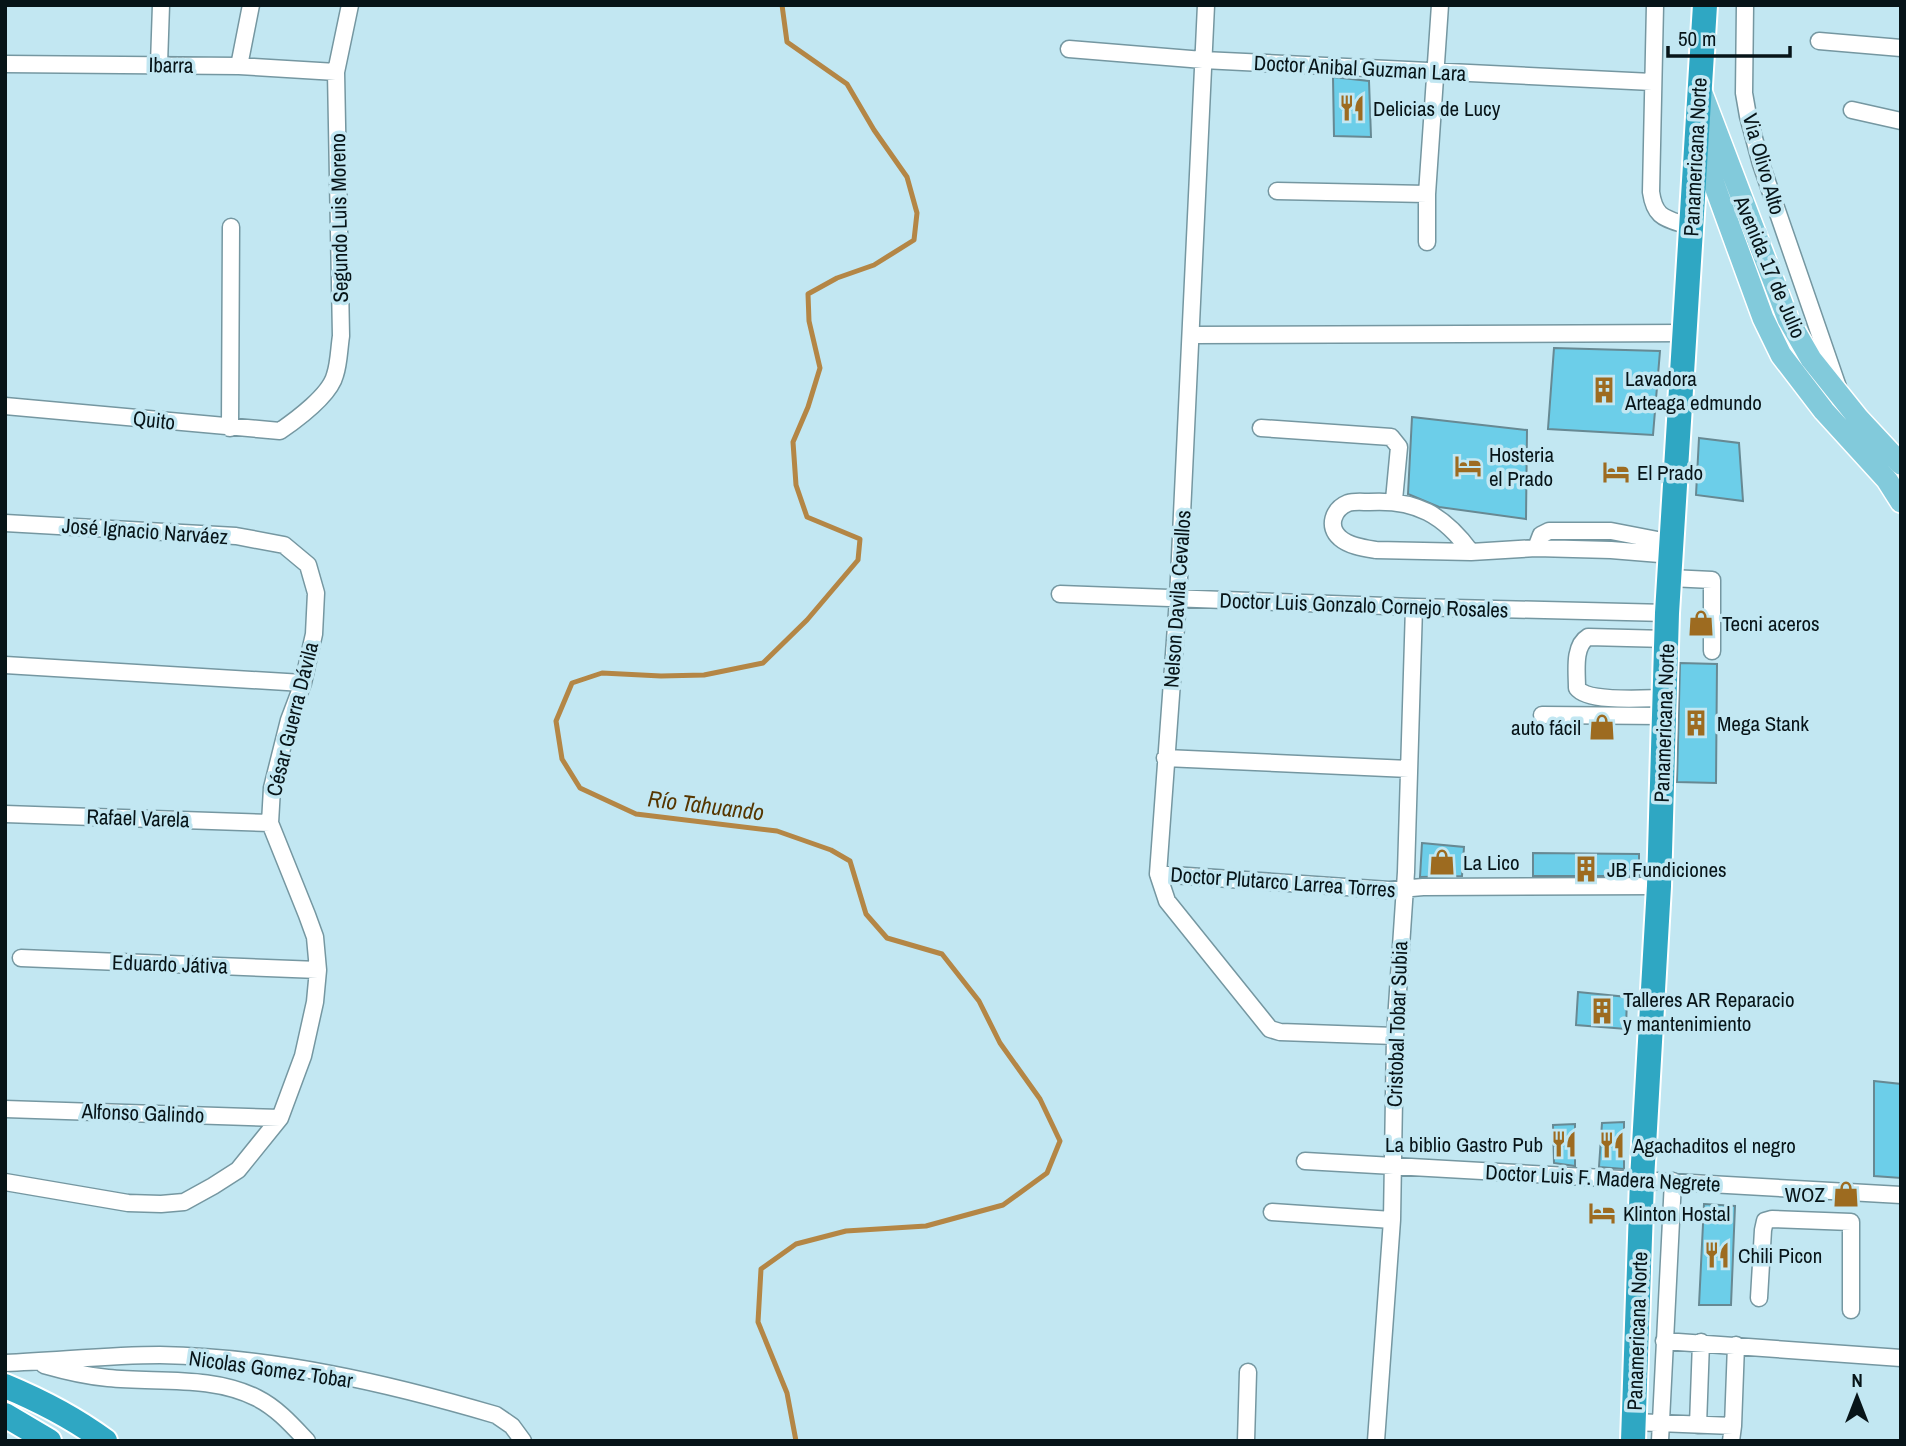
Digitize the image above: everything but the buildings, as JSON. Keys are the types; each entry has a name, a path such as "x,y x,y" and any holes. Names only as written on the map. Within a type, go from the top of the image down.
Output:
{"highway":[{"name":"Panamericana Norte","path":"1633,1432 1642,1180 1659,886 1667,613 1705,5"},
{"path":"5,1386 41,1401 105,1441"},
{"path":"5,1415 49,1441"}],"main road":[{"name":"Avenida 17 de Julio","path":"1699,84 1788,319 1811,359 1840,397 1901,464"},
{"name":"Avenida 17 de Julio","path":"1696,135 1763,318 1781,355 1824,411 1887,480 1901,502"},
{"path":"1824,411 1840,397"}],"street":[{"path":"159,64 161,5"},
{"path":"239,66 251,5"},
{"name":"Segundo Luis Moreno","path":"299,418 335,378 341,336 336,72 350,5"},
{"name":"Nelson Davila Cevallos","path":"1206,5 1178,599 1158,874 1167,901 1270,1029 1280,1032 1395,1036"},
{"path":"1427,242 1427,194 1440,5"},
{"path":"1655,5 1652,82 1653,207 1660,216 1691,227"},
{"name":"Via Olivo Alto","path":"1745,5 1744,86 1748,116 1761,164 1825,345 1840,397"},
{"path":"1819,41 1901,48"},
{"name":"Doctor Anibal Guzman Lara","path":"1069,49 1203,60 1652,82"},
{"name":"Ibarra","path":"5,64 159,64 336,72"},
{"path":"1853,110 1901,121"},
{"path":"1277,191 1427,194"},
{"path":"230,428 232,227"},
{"path":"1192,335 1685,333"},
{"name":"Quito","path":"5,405 280,431 299,418"},
{"path":"1261,428 1391,437 1399,447 1394,500"},
{"path":"1472,552 1457,532 1439,516 1394,500 1349,503 1337,510 1333,518 1334,530 1340,538 1363,548 1472,552 1536,548 1541,535 1549,531 1611,531 1712,580 1712,651"},
{"name":"José Ignacio Narváez","path":"5,523 236,537 284,545"},
{"name":"César Guerra Dávila","path":"5,1182 128,1203 184,1202 238,1170 280,1118 303,1056 315,1002 318,970 315,937 270,823 272,788 289,720 303,683 314,634 316,593 308,565 284,545"},
{"name":"Doctor Luis Gonzalo Cornejo Rosales","path":"1060,594 1667,613"},
{"name":"Cristobal Tobar Subia","path":"1376,1441 1392,1220 1395,1036 1405,890 1414,607"},
{"path":"1665,707 1583,694 1577,688 1578,648 1582,640 1588,637 1667,639"},
{"path":"5,664 303,683"},
{"path":"1542,715 1665,707"},
{"path":"1165,758 1409,769"},
{"name":"Rafael Varela","path":"5,814 270,823"},
{"name":"Doctor Plutarco Larrea Torres","path":"1158,874 1405,890 1423,887 1659,886"},
{"name":"Eduardo Játiva","path":"21,958 318,970"},
{"name":"Alfonso Galindo","path":"5,1109 280,1118"},
{"name":"Doctor Luis F. Madera Negrete","path":"1305,1161 1901,1195"},
{"path":"1660,1441 1673,1181"},
{"path":"1851,1310 1852,1192"},
{"path":"1272,1212 1392,1220"},
{"path":"1759,1298 1765,1221 1851,1222"},
{"path":"1664,1341 1901,1358"},
{"path":"1698,1424 1701,1342"},
{"path":"1633,1432 1660,1423 1698,1424 1732,1433 1737,1345"},
{"name":"Nicolas Gomez Tobar","path":"5,1363 96,1356 162,1356 224,1358 292,1367 376,1383 496,1415 512,1426 523,1441"},
{"path":"31,1362 71,1373 109,1378 161,1380 233,1388 260,1399 290,1422 307,1441"},
{"path":"1246,1441 1248,1372"}],"waterway":[{"name":"Río Tahuando","path":"782,5 787,42 847,84 874,130 907,177 917,213 914,240 874,265 837,278 808,294 809,321 820,368 793,442 796,485 807,517 860,539 858,560 807,620 763,663 704,675 602,673 572,683 556,721 562,759 580,788 636,814 777,831 831,850 850,861 866,914 887,938 942,954 979,1001 1000,1043 1040,1099 1060,1141 1047,1173 1003,1205 926,1226 846,1231 796,1244 761,1269 758,1322 787,1393 796,1441"}],"place":[{"name":"Delicias de Lucy","path":"1352,108"},
{"name":"Lavadora Arteaga edmundo","path":"1604,390"},
{"name":"Hosteria el Prado","path":"1468,466"},
{"name":"El Prado","path":"1616,472"},
{"name":"Tecni aceros","path":"1701,623"},
{"name":"Mega Stank","path":"1696,723"},
{"name":"auto fácil","path":"1602,727"},
{"name":"La Lico","path":"1442,862"},
{"name":"JB Fundiciones","path":"1586,869"},
{"name":"Talleres AR Reparacio y mantenimiento","path":"1602,1011"},
{"name":"La biblio Gastro Pub","path":"1564,1144"},
{"name":"Agachaditos el negro","path":"1612,1145"},
{"name":"WOZ","path":"1846,1194"},
{"name":"Klinton Hostal","path":"1602,1213"},
{"name":"Chili Picon","path":"1717,1255"}]}
